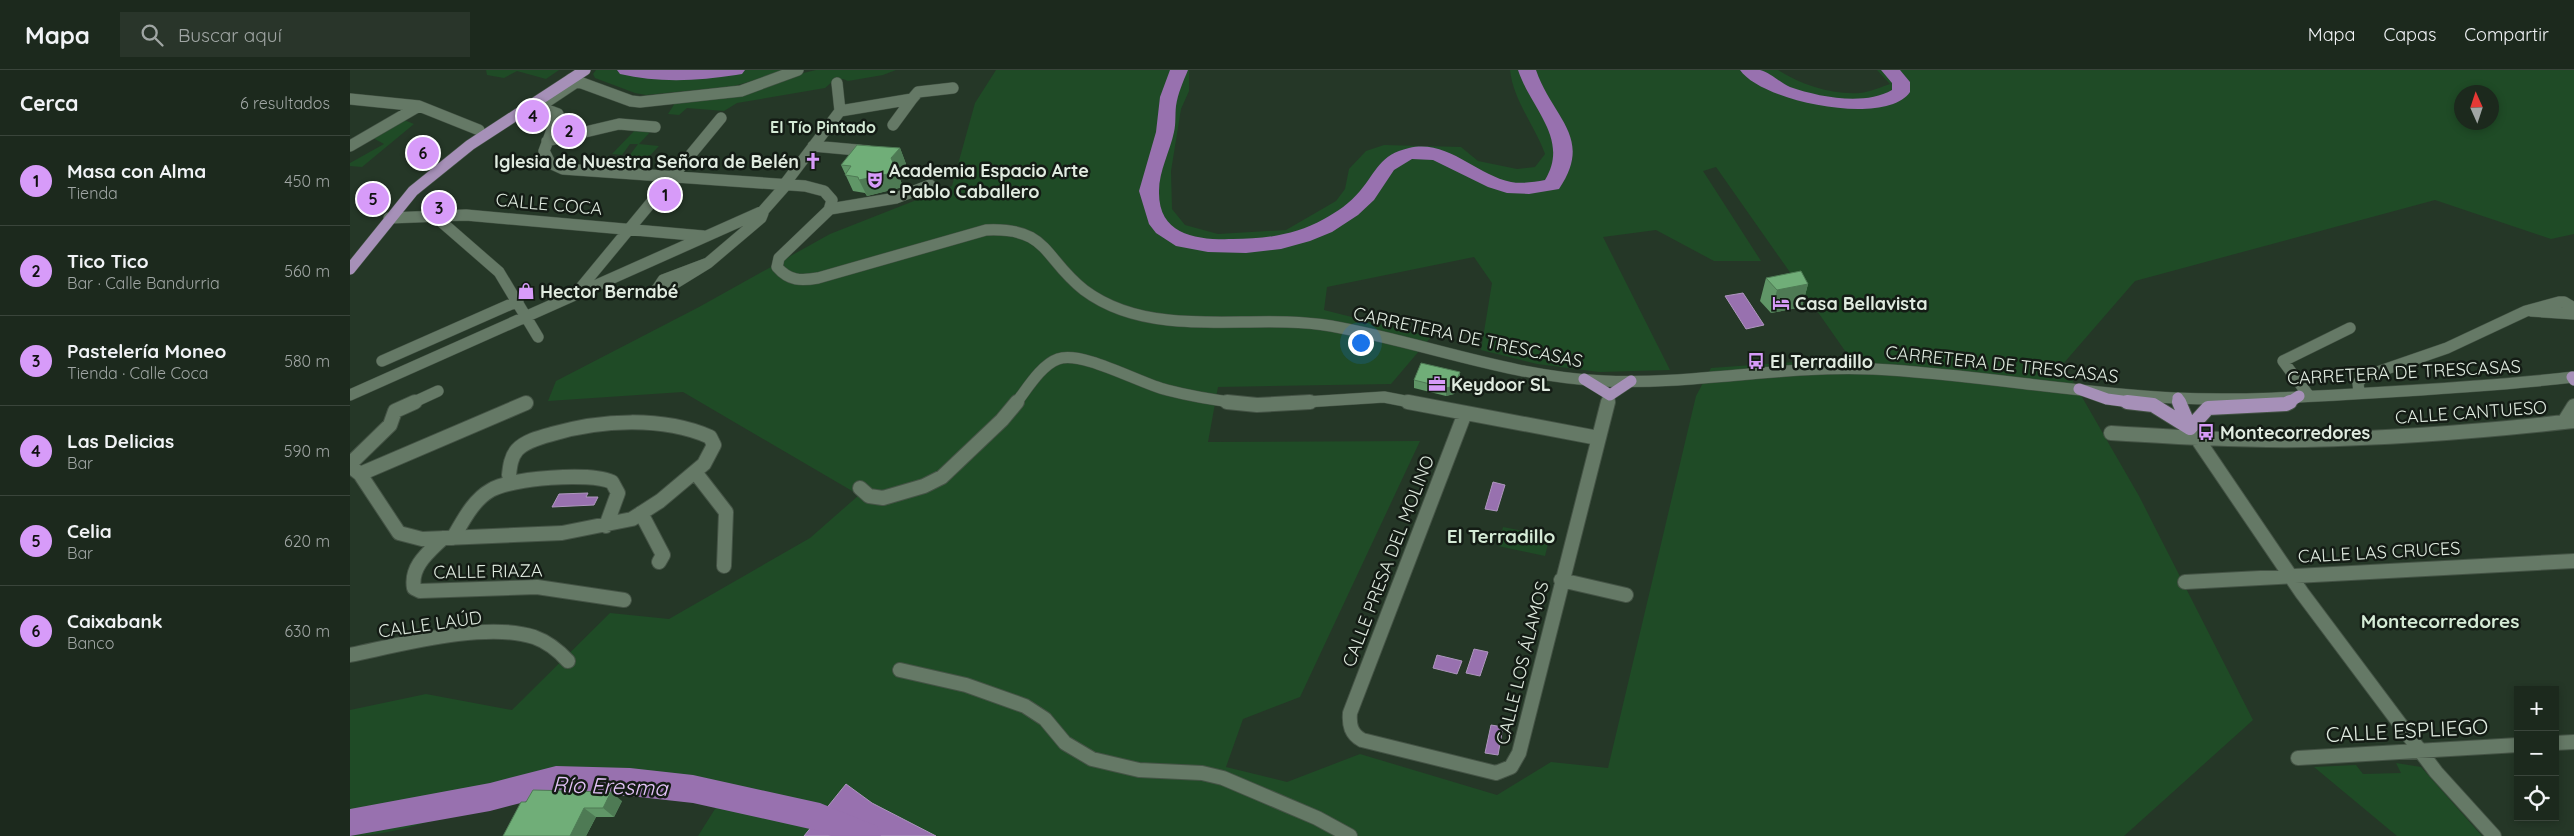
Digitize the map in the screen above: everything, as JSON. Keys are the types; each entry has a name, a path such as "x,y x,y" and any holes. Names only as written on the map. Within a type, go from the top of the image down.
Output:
{"main road":[{"path":"350,255 391,204 414,180 478,130 506,112 585,70"},
{"path":"413,191 453,158 573,76"},
{"path":"506,112 531,104"},
{"path":"478,130 500,126"},
{"path":"350,269 390,218 436,166 477,136 478,130"},
{"path":"1584,379 1610,395 1631,381"},
{"path":"2079,390 2107,399 2153,405 2193,433"},
{"path":"2193,433 2208,408 2278,404 2304,396"},
{"path":"2178,398 2193,433"}],"street":[{"path":"545,104 573,76 631,101 640,102 730,93 756,86 798,70"},
{"path":"837,83 840,111"},
{"path":"893,125 918,92 953,88"},
{"path":"350,99 419,106 478,130"},
{"path":"350,394 763,211 785,185 840,111 912,99"},
{"path":"531,104 545,104 556,112 558,116 544,151 547,159 555,166 563,169 785,185 824,191 832,200 830,210 896,198 930,185"},
{"path":"350,146 419,106"},
{"path":"576,294 628,228 722,118"},
{"path":"547,141 618,124 655,127"},
{"path":"813,146 878,152"},
{"name":"CARRETERA DE TRESCASAS","path":"830,210 823,219 780,255 777,264 782,274 801,280 818,278 986,230 1015,229 1036,237 1086,291 1113,308 1135,314 1182,321 1290,322 1328,325 1510,367 1584,379 1631,381 1844,368 1903,371 2079,390 2178,398 2304,396 2494,386 2573,378"},
{"path":"708,263 762,217 763,211"},
{"name":"CALLE COCA","path":"390,218 437,218 466,215 706,236"},
{"path":"437,218 492,265 518,301 538,337"},
{"path":"382,361 518,301"},
{"path":"2359,393 2358,383 2363,377 2448,348 2526,311 2559,302 2570,304 2574,308"},
{"path":"2526,311 2565,315 2574,314"},
{"path":"2304,396 2283,364 2283,360 2350,328"},
{"path":"860,488 869,496 883,498 924,486 942,477 1002,420 1046,368 1057,359 1067,357 1083,359 1165,390 1212,400 1257,405 1384,397 1598,438"},
{"path":"353,468 390,425 395,411 438,391"},
{"name":"CALLE LOS ÁLAMOS","path":"1349,724 1352,734 1362,740 1488,772 1503,772 1511,767 1519,753 1610,395"},
{"path":"353,468 526,403"},
{"name":"CALLE CANTUESO","path":"2111,433 2193,433 2304,440 2439,434 2569,422 2574,406"},
{"name":"CALLE PRESA DEL MOLINO","path":"1349,724 1350,713 1465,413"},
{"name":"CALLE RIAZA","path":"353,468 399,533 422,539 562,533 606,526 632,519 660,501 704,464 712,451 712,440 706,434 696,431 606,422 536,439 522,445 511,462 509,474"},
{"path":"2193,433 2290,576 2418,749 2494,836"},
{"path":"695,472 726,512 724,566"},
{"name":"CALLE RIAZA","path":"606,526 618,493 617,488 608,481 590,479 515,482 495,488 480,500 448,538 415,570 412,578 414,588 420,591 561,588 624,600"},
{"path":"640,513 663,555 658,562"},
{"name":"CALLE LAS CRUCES","path":"2185,582 2574,562"},
{"path":"1562,580 1626,595"},
{"name":"CALLE LAÚD","path":"350,655 461,635 505,633 532,637 550,644 568,661"},
{"path":"900,670 966,685 1026,706 1044,719 1065,743 1092,759 1139,770 1202,773 1223,778 1317,818 1350,836"},
{"path":"2559,743 2574,742"},
{"name":"CALLE ESPLIEGO","path":"2298,758 2514,744"}],"green space":[{"path":"486,70 559,70 546,79 517,71 504,78 487,75"},
{"path":"596,70 790,70 734,86 646,95 635,93 595,78 593,74"},
{"path":"816,70 896,70 883,75 848,81 843,79 833,81 825,88 737,103 724,111 687,108 679,115 668,114 675,103"},
{"path":"996,70 1189,70 1189,91 1181,109 1171,171 1172,209 1185,225 1218,234 1286,230 1336,201 1345,189 1349,169 1366,151 1384,145 1461,147 1478,161 1517,169 1535,167 1545,154 1515,92 1510,70 1778,70 1797,80 1828,91 1860,93 1890,84 1877,70 2574,70 2574,234 2551,239 2435,200 2135,281 2063,364 2139,496 2253,720 2124,836 698,836 720,801 686,794 623,788 562,793 531,798 465,812 394,831 350,836 350,710 426,694 512,710 610,613 669,619 810,538 859,495 683,392 548,401 556,381 699,307 830,234 952,186 975,103","holes":["1716,167 1850,358 1711,368 1696,396 1608,768 1551,762 1497,795 1360,754 1287,782 1226,767 1243,719 1300,697 1420,441 1208,442 1218,387 1391,384 1431,337 1324,310 1327,287 1474,257 1492,283 1481,350 1537,364 1599,372 1670,370 1603,237 1656,230 1714,261 1761,261 1703,171"]},
{"path":"404,120 414,124 362,167 350,166 350,163 384,144 373,138"},
{"path":"637,128 653,129 639,144 659,146 642,164 639,164 645,157 629,156 638,144 630,144 622,155 612,154"},
{"path":"1503,527 1550,536 1545,556 1498,546"},
{"path":"2396,763 2421,767 2482,836 2397,836 2314,767 2356,765 2363,774 2401,773"}],"shaded area":[{"path":"1743,293 1764,325 1746,329 1725,296"},
{"path":"1493,482 1505,485 1497,511 1485,509"},
{"path":"588,493 586,497 598,497 594,505 552,507 559,494"},
{"path":"1474,649 1488,652 1480,676 1466,673"},
{"path":"1437,655 1462,661 1457,674 1433,668"},
{"path":"1491,725 1503,727 1498,755 1485,753"},
{"path":"846,784 872,803 936,836 804,836"}],"building":[{"path":"857,145 900,148 891,158 897,172 859,180 858,177 845,175 851,166 841,165"},
{"path":"1801,271 1808,284 1777,290 1766,278"},
{"path":"1421,363 1460,372 1454,386 1446,388 1414,380"},
{"path":"533,790 611,792 603,808 584,808 570,836 503,836 521,802 526,802"}],"waterway":[{"path":"626,70 681,75 709,74 736,70"},
{"path":"1179,70 1169,97 1165,132 1149,193 1156,219 1163,229 1183,241 1208,246 1257,245 1281,242 1292,240 1325,227 1357,206 1368,195 1392,162 1397,158 1412,153 1425,153 1449,159 1483,178 1507,187 1529,188 1552,185 1562,169 1565,154 1563,140 1532,86 1527,70"},
{"path":"1749,70 1771,85 1799,96 1818,100 1857,103 1890,99 1901,92 1901,82 1890,70"},
{"name":"Río Eresma","path":"350,823 490,797 556,780 630,782 693,789 820,817 866,836"}],"place":[{"name":"Las Delicias","path":"533,116"},
{"name":"Tico Tico","path":"569,131"},
{"name":"Caixabank","path":"423,153"},
{"name":"Iglesia de Nuestra Señora de Belén","path":"813,161"},
{"name":"Academia Espacio Arte - Pablo Caballero","path":"875,180"},
{"name":"Masa con Alma","path":"665,195"},
{"name":"Celia","path":"373,199"},
{"name":"Pastelería Moneo","path":"439,208"},
{"name":"Hector Bernabé","path":"526,291"},
{"name":"Casa Bellavista","path":"1781,303"},
{"name":"El Terradillo","path":"1756,361"},
{"name":"Keydoor SL","path":"1437,384"},
{"name":"Montecorredores","path":"2206,432"}],"district":[{"name":"El Tío Pintado","path":"823,127"},
{"name":"El Terradillo","path":"1501,536"},
{"name":"Montecorredores","path":"2440,621"}]}
